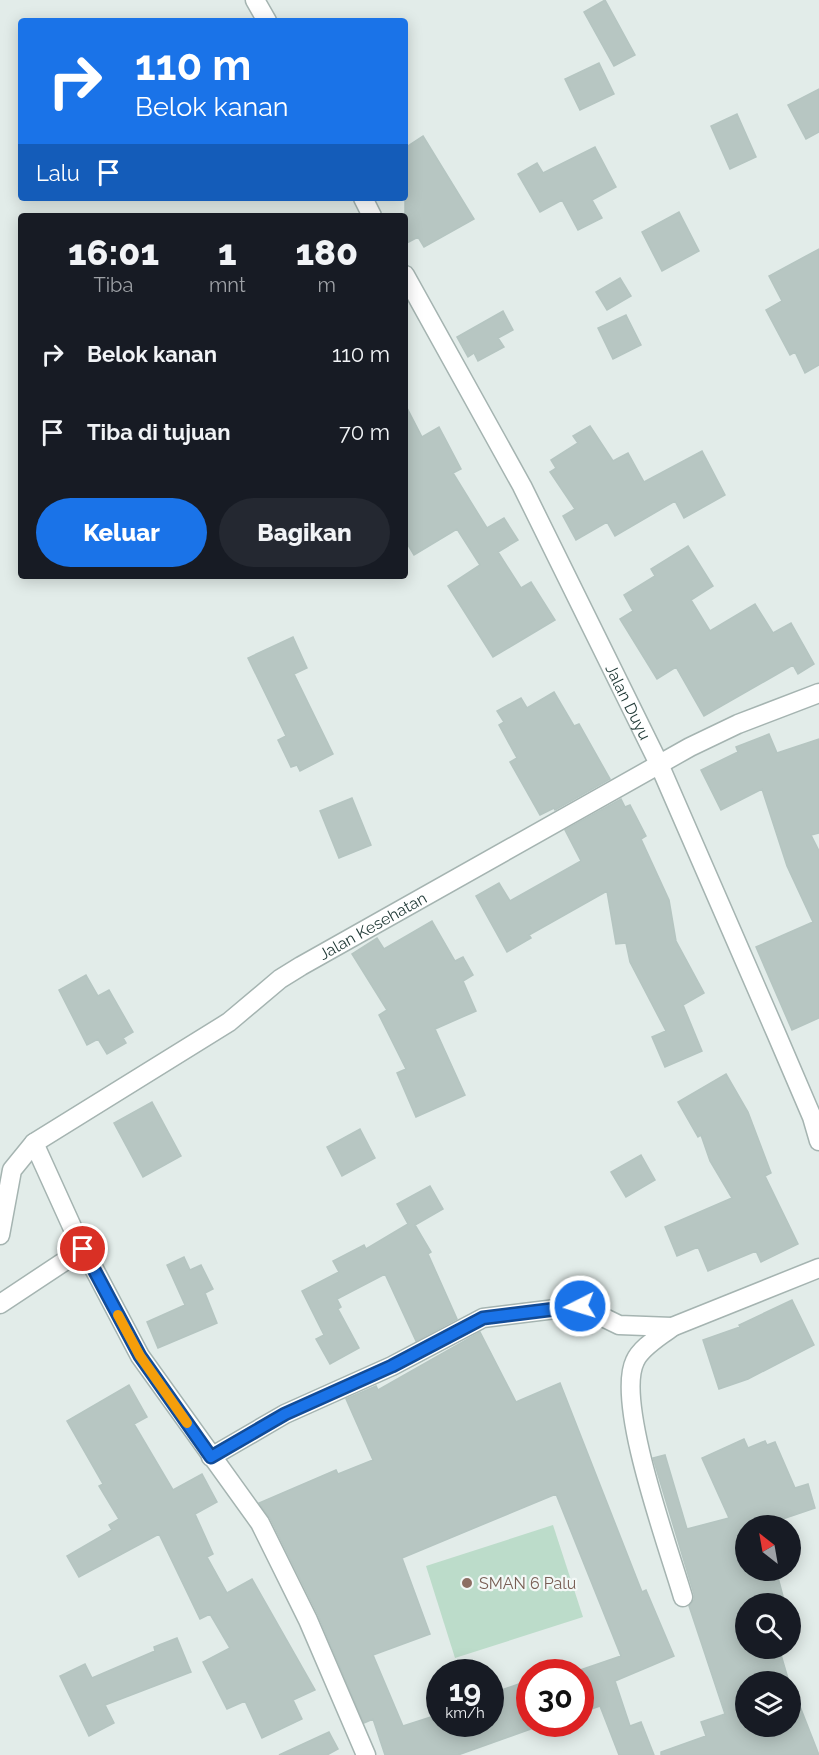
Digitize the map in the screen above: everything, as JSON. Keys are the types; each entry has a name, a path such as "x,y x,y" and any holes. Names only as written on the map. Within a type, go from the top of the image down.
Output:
{"street":[{"path":"255,0 265,18"},
{"name":"Jalan Duyu","path":"408,280 522,486 659,764 798,1085 819,1142"},
{"name":"Jalan Kesehatan","path":"0,1234 12,1170 34,1143 229,1022 280,979 713,734 819,693"},
{"path":"34,1143 83,1249 140,1356 265,1531 308,1620 366,1755"},
{"path":"0,1304 83,1249"},
{"path":"683,1597 634,1430 630,1374 638,1356 672,1327 819,1268"},
{"path":"211,1457 285,1414 392,1366 483,1318 580,1306 619,1325 672,1327"}],"green space":[{"path":"553,1525 583,1617 455,1658 426,1566"}],"building":[{"path":"605,0 635,55 614,66 584,12"},
{"path":"599,63 614,94 580,110 565,79"},
{"path":"819,89 819,132 806,139 788,105"},
{"path":"737,114 756,157 730,169 711,126"},
{"path":"423,136 474,219 424,247 418,237 408,242 408,213 405,213 405,201 408,201 408,146"},
{"path":"595,147 616,187 592,200 602,218 578,230 562,200 540,212 518,174 537,163 543,173"},
{"path":"679,212 699,251 662,271 642,232"},
{"path":"819,249 819,365 805,373 795,352 790,355 766,310 782,301 769,276"},
{"path":"620,278 631,296 607,310 596,292"},
{"path":"503,311 513,330 498,338 504,347 478,361 474,353 468,357 457,337"},
{"path":"626,315 641,345 613,359 598,328"},
{"path":"408,410 422,437 439,427 461,469 453,473 487,528 504,518 518,540 498,552 521,588 531,582 555,620 493,657 448,586 480,565 457,529 414,555 408,545"},
{"path":"590,426 613,461 628,453 644,482 702,451 725,495 684,518 675,501 615,536 607,522 576,540 563,516 575,509 550,472 556,468 551,460 578,443 573,436"},
{"path":"688,546 713,586 691,600 710,631 755,604 773,633 791,623 814,664 798,674 793,665 704,716 676,667 657,679 620,619 633,611 624,595 655,576 651,569"},
{"path":"293,637 307,668 294,674 333,754 300,771 297,765 291,767 278,740 286,736 248,658"},
{"path":"554,692 574,726 579,724 610,779 555,810 554,808 540,815 510,762 517,758 499,725 504,722 497,711 521,698 527,708"},
{"path":"769,734 777,753 819,739 819,833 811,835 819,851 819,1018 792,1030 756,947 813,922 787,866 762,789 721,810 701,770 738,752 736,747"},
{"path":"352,798 371,845 339,858 320,811"},
{"path":"621,799 625,807 630,805 646,836 641,839 669,900 676,941 704,993 683,1005 702,1051 665,1067 652,1037 666,1031 630,962 626,943 616,944 607,891 529,935 531,938 507,952 476,896 499,883 510,901 581,861 565,830"},
{"path":"432,921 455,961 463,957 473,975 463,981 476,1011 435,1029 465,1095 416,1117 397,1073 406,1069 379,1015 387,1010 352,954 377,938 384,949"},
{"path":"86,975 98,996 109,990 133,1032 123,1038 126,1043 107,1054 98,1039 87,1045 59,990"},
{"path":"726,1074 748,1112 771,1173 765,1176 798,1244 761,1262 756,1251 708,1271 698,1247 677,1256 665,1227 732,1198 710,1161 701,1135 698,1137 678,1102"},
{"path":"152,1102 181,1156 143,1177 114,1123"},
{"path":"360,1129 375,1158 342,1176 327,1147"},
{"path":"641,1155 655,1180 626,1197 611,1172"},
{"path":"430,1186 443,1209 415,1225 431,1252 428,1254 457,1319 416,1341 385,1274 337,1299 341,1307 338,1309 359,1348 330,1364 316,1339 324,1335 302,1291 339,1272 333,1261 364,1245 366,1249 408,1224 397,1204"},
{"path":"184,1257 190,1270 201,1265 213,1289 205,1293 217,1323 158,1348 147,1322 185,1305 167,1265"},
{"path":"792,1300 814,1345 748,1379 719,1389 703,1340 740,1327 739,1325"},
{"path":"480,1332 516,1402 560,1383 642,1592 646,1590 674,1656 615,1681 630,1726 641,1722 654,1755 619,1755 600,1706 594,1708 594,1665 621,1656 556,1494 402,1558 430,1634 373,1655 403,1726 426,1719 426,1737 504,1737 504,1689 516,1685 516,1734 458,1755 385,1755 373,1719 364,1723 318,1615 270,1518 259,1503 336,1470 338,1474 373,1460 346,1399 376,1386 378,1390"},
{"path":"129,1385 147,1417 134,1424 173,1490 202,1474 217,1502 195,1514 213,1554 207,1557 227,1593 252,1579 315,1690 293,1700 302,1719 262,1738 245,1701 227,1709 203,1662 230,1648 210,1614 200,1619 159,1534 79,1577 67,1556 112,1530 109,1525 119,1519 99,1486 103,1484 67,1421"},
{"path":"744,1439 748,1448 765,1441 767,1445 775,1442 795,1488 808,1484 815,1508 794,1515 735,1515 735,1581 779,1581 782,1593 735,1593 735,1659 782,1659 786,1671 735,1671 735,1737 801,1737 801,1709 819,1755 661,1755 661,1752 706,1736 701,1722 725,1714 689,1606 694,1600 694,1594 653,1458 665,1455 687,1529 729,1518 702,1458"},
{"path":"177,1638 191,1672 105,1705 114,1723 89,1736 60,1676 85,1664 92,1678 155,1651 154,1647"},
{"path":"329,1732 338,1749 327,1755 279,1755"}],"slow traffic":[{"path":"118,1315 150,1372 187,1423"}],"place":[{"name":"SMAN 6 Palu","path":"467,1583"}],"route":[{"path":"83,1249 140,1356 211,1457 285,1414 392,1366 483,1318 580,1306"}]}
